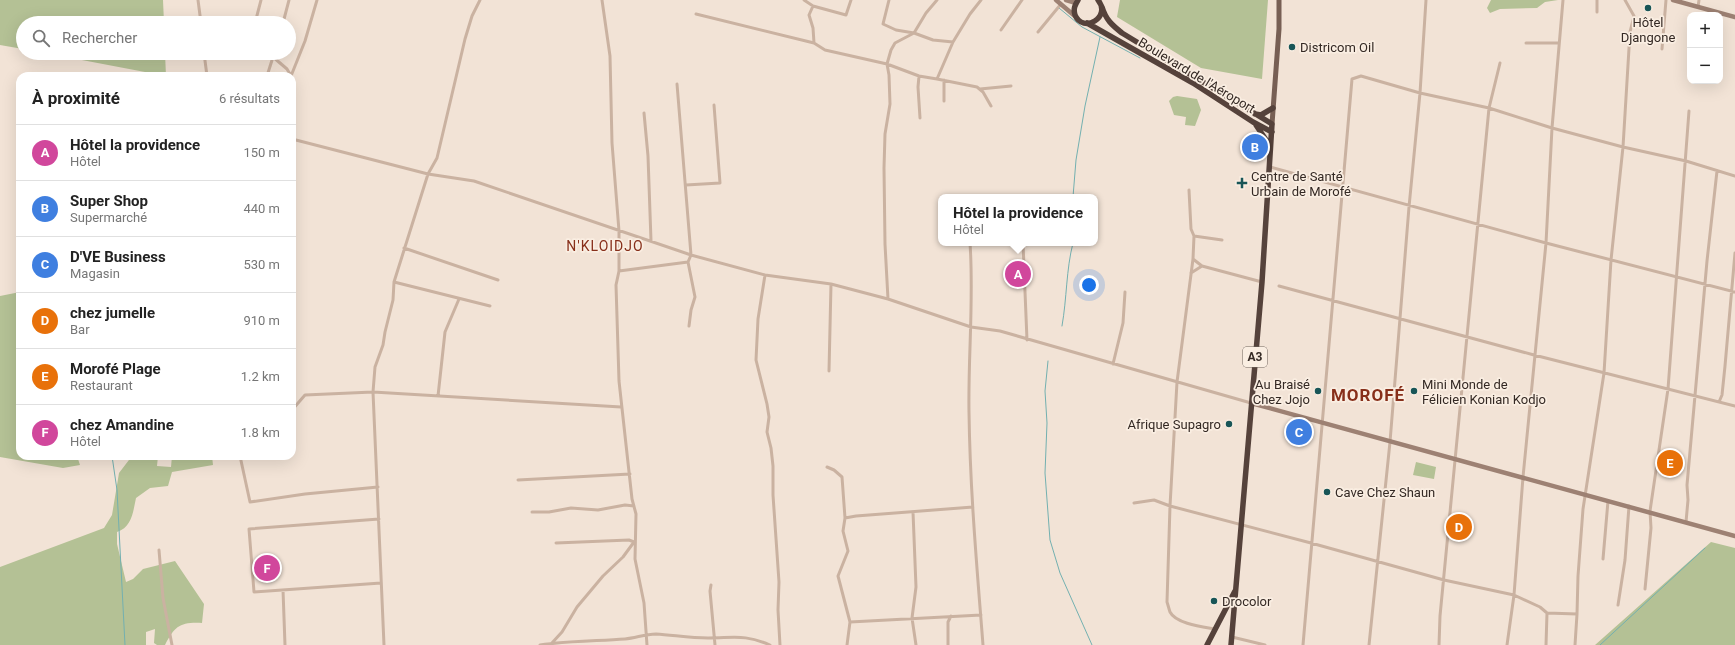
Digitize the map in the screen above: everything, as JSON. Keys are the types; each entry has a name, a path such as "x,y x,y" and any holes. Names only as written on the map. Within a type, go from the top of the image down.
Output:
{"highway":[{"path":"1077,1 1074,9 1077,18 1087,23 1091,23 1098,19 1102,11 1102,7 1098,0"},
{"name":"Boulevard de l'Aéroport","path":"1102,7 1105,17 1109,23 1122,33 1272,124"},
{"name":"Boulevard de l'Aéroport","path":"1087,23 1193,83 1253,122 1272,132"},
{"path":"1255,114 1261,115 1273,108"},
{"path":"1253,122 1271,147"},
{"name":"A3","path":"1231,645 1262,282 1272,124"},
{"path":"1207,645 1236,589"}],"main road":[{"name":"A3","path":"1272,124 1279,29 1279,0"}],"street":[{"path":"198,0 200,16"},
{"path":"257,16 261,0"},
{"path":"285,16 289,0"},
{"path":"293,72 306,41 317,0"},
{"path":"384,645 373,392 375,367 383,345 393,300 394,282 428,174 437,158 470,22 480,0"},
{"path":"550,644 562,632 576,607 603,576 623,557 636,539 634,506 624,420 621,407 618,368 619,355 616,285 619,271 619,231 612,143 610,56 602,0"},
{"path":"804,0 813,6 846,15 851,0"},
{"path":"889,0 883,24 896,30 914,33 933,40 953,42"},
{"path":"888,299 885,244 884,168 885,134 890,104 887,64 891,50 895,43 914,33 926,13 937,0"},
{"path":"937,79 953,42 970,14 981,0"},
{"path":"1001,30 1022,0"},
{"path":"1056,0 1077,18"},
{"path":"1066,0 1077,1"},
{"path":"1369,645 1390,442 1409,206 1420,93 1426,0"},
{"path":"1507,645 1514,595 1534,356 1546,243 1552,128 1563,0"},
{"path":"1596,12 1598,0"},
{"path":"1575,645 1578,576 1585,494 1604,373 1611,260 1623,147 1630,32 1634,16 1625,0"},
{"path":"1662,49 1666,0"},
{"path":"1672,0 1735,17"},
{"path":"1698,7 1700,0"},
{"path":"1038,32 1061,4"},
{"path":"813,6 809,14 813,28 814,43"},
{"path":"696,14 814,43 825,50 887,64 919,76 971,85 980,89 988,98 991,106"},
{"path":"1526,43 1559,43"},
{"path":"205,60 206,72"},
{"path":"268,72 272,60"},
{"path":"276,60 289,72"},
{"path":"1439,645 1455,459 1489,108 1500,63"},
{"path":"919,76 918,87 920,118"},
{"path":"1303,645 1352,80 1361,76 1420,93 1489,108 1552,128 1623,147 1686,161 1735,176"},
{"path":"944,80 944,101"},
{"path":"677,84 691,255 688,262 695,298 691,310 689,326"},
{"path":"980,89 1011,86"},
{"path":"686,185 720,183 714,105"},
{"path":"1645,589 1650,511 1668,389 1689,111"},
{"path":"644,114 648,156 651,242"},
{"path":"296,140 428,174 474,181 691,255 765,275 831,284 888,299 971,327 1000,331 1027,340 1390,442 1650,511 1735,536"},
{"path":"1270,167 1478,225 1733,291"},
{"path":"1686,522 1688,500 1687,485 1717,171"},
{"path":"1189,190 1191,229 1194,236 1193,259 1177,382 1170,506 1167,581 1168,602 1170,613 1191,625 1215,629"},
{"path":"1194,236 1222,240"},
{"path":"970,246 971,327 969,412 973,507 983,645"},
{"path":"1023,246 1027,340"},
{"path":"404,248 498,280"},
{"path":"1719,402 1722,395 1733,291 1735,253"},
{"path":"1193,259 1202,266 1262,282"},
{"path":"619,271 688,262"},
{"path":"1191,273 1202,266"},
{"path":"765,275 758,319 756,360 767,404 769,417 766,432 772,448 773,459 780,645"},
{"path":"394,282 490,306"},
{"path":"829,371 831,284"},
{"path":"1279,286 1534,356 1735,406"},
{"path":"1113,364 1123,324 1125,292"},
{"path":"438,396 445,332 459,298"},
{"path":"296,405 305,395 373,392 621,407"},
{"path":"241,460 250,502 305,494 378,487"},
{"path":"827,467 834,470 842,477 845,518 843,531 848,552 838,576 850,622 847,645"},
{"path":"518,480 630,474"},
{"path":"1134,503 1154,500 1170,506 1242,526 1311,543 1444,580 1514,595 1540,607 1547,613 1577,614"},
{"path":"1603,558 1608,500"},
{"path":"532,512 549,512 571,508 598,510 625,505 634,506"},
{"path":"1618,605 1625,560 1629,506"},
{"path":"845,518 973,507"},
{"path":"913,512 916,587 912,618 916,645"},
{"path":"379,519 249,529 254,592 381,583"},
{"path":"556,543 629,540 634,542"},
{"path":"634,542 635,560 644,603 647,645"},
{"path":"158,550 163,598 172,645"},
{"path":"711,584 716,645"},
{"path":"283,590 285,645"},
{"path":"1546,645 1547,613"},
{"path":"850,622 981,614"},
{"path":"948,645 948,622 951,616"},
{"path":"540,645 647,635 715,638 746,637 770,645"},
{"path":"1232,637 1264,645"},
{"path":"599,640 599,645"}],"green space":[{"path":"0,0 163,0 164,16 16,16 16,48 0,45"},
{"path":"1120,0 1268,0 1262,79 1201,68 1117,17"},
{"path":"1491,0 1558,0 1545,2 1537,8 1500,9 1490,13 1487,8"},
{"path":"82,60 165,60 166,72 145,72"},
{"path":"1177,96 1197,99 1201,110 1195,126 1185,125 1186,117 1174,115 1169,101 1173,97"},
{"path":"16,293 16,460 0,457 0,296"},
{"path":"17,460 78,460 80,465 63,468"},
{"path":"129,460 158,460 157,466 171,467 172,460 212,460 213,465 172,472 168,486 150,488 136,498 133,514 129,523 122,530 117,532 117,544 126,582 133,579 143,569 175,561 204,604 202,623 188,623 179,626 172,633 165,645 157,645 154,643 155,629 146,632 146,645 0,645 0,567 104,528 112,515 119,473"},
{"path":"1416,462 1436,467 1434,479 1413,475"},
{"path":"1711,542 1735,548 1735,645 1595,645"}],"waterway":[{"path":"1059,8 1082,27 1140,58"},
{"path":"1073,194 1076,160 1085,106 1100,37"},
{"path":"1062,326 1072,246"},
{"path":"1048,361 1045,391 1047,423 1045,473 1050,540 1060,573 1092,645"},
{"path":"113,460 117,490 125,645"},
{"path":"1600,645 1705,548"}],"place":[{"name":"Hôtel Djangone","path":"1648,8"},
{"name":"Districom Oil","path":"1292,47"},
{"name":"Super Shop","path":"1255,147"},
{"name":"Centre de Santé Urbain de Morofé","path":"1242,183"},
{"name":"Hôtel la providence","path":"1018,274"},
{"name":"Au Braisé Chez Jojo","path":"1318,391"},
{"name":"Mini Monde de Félicien Konian Kodjo","path":"1414,391"},
{"name":"Afrique Supagro","path":"1229,424"},
{"name":"D'VE Business","path":"1299,432"},
{"name":"Morofé Plage","path":"1670,463"},
{"name":"Cave Chez Shaun","path":"1327,492"},
{"name":"chez jumelle","path":"1459,527"},
{"name":"chez Amandine","path":"267,568"},
{"name":"Drocolor","path":"1214,601"}],"district":[{"name":"N'KLOIDJO","path":"605,246"},
{"name":"MOROFÉ","path":"1368,395"}]}
